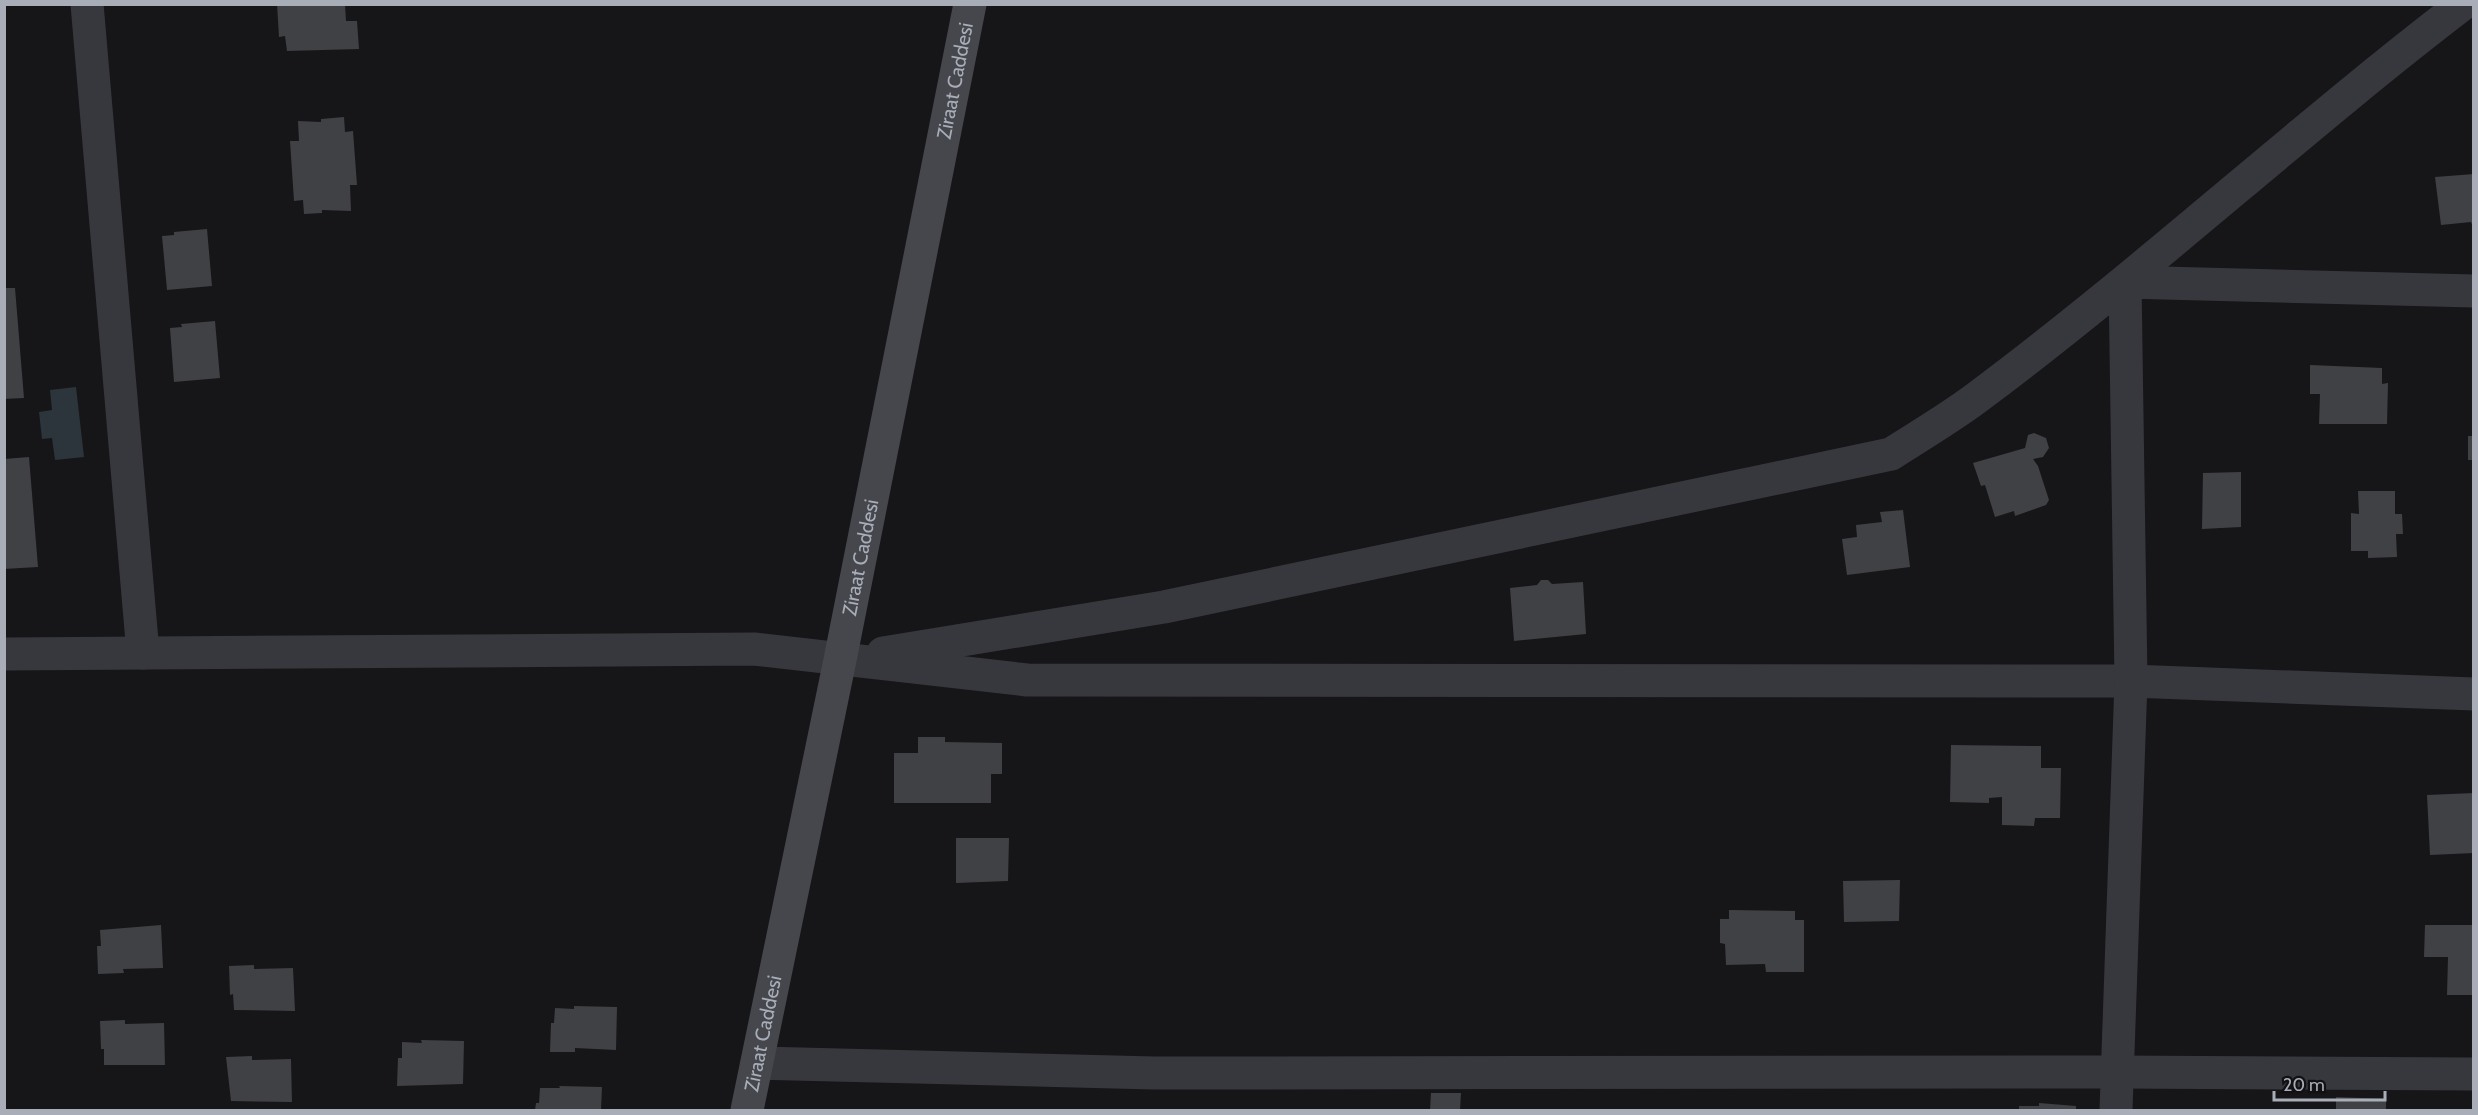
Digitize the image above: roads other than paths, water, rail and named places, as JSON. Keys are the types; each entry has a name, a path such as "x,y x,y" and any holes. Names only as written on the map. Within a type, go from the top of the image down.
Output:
{"street":[{"path":"87,4 143,653"},
{"name":"Ziraat Caddesi","path":"747,1110 840,660 970,4"},
{"path":"840,660 1164,607 1891,454 1973,400 2125,282 2317,119 2463,4"},
{"path":"2125,282 2474,291"},
{"path":"2116,1110 2131,681 2125,282"},
{"path":"4,654 754,649 1027,680 2131,681 2474,694"},
{"path":"757,1063 1154,1073 2474,1074"}]}
